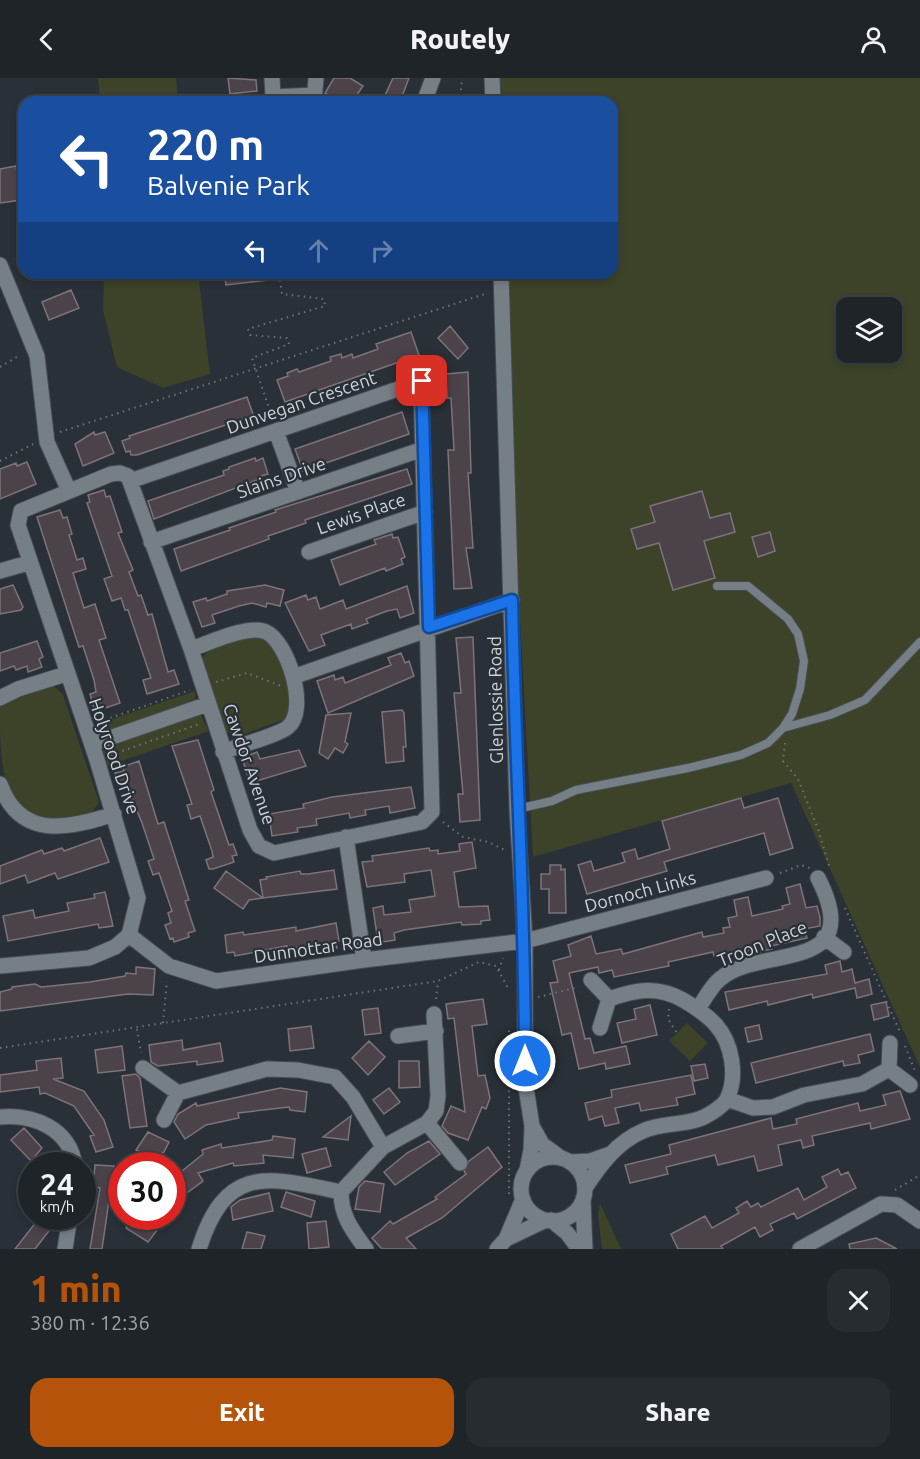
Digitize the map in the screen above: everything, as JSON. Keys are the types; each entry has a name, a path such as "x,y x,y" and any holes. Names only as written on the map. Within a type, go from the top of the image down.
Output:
{"street":[{"path":"272,78 273,96"},
{"path":"314,96 316,78"},
{"path":"426,96 433,78"},
{"path":"492,78 493,96"},
{"path":"2,274 40,366 46,436 69,491 111,474 120,473 128,476 130,481"},
{"name":"Glenlossie Road","path":"501,279 517,809 522,859 525,941 519,999 525,1081 532,1126 527,1170"},
{"name":"Dunvegan Crescent","path":"130,481 422,381 429,627"},
{"path":"276,431 298,492"},
{"name":"Slains Drive","path":"151,542 423,449"},
{"name":"Cawdor Avenue","path":"130,481 191,649 250,830 260,846 274,853 422,822 432,812"},
{"name":"Holyrood Drive","path":"69,491 21,511 18,525 28,562 92,744 138,898 129,935"},
{"name":"Lewis Place","path":"309,552 425,512"},
{"path":"0,571 28,562"},
{"path":"293,677 429,627 512,600"},
{"path":"429,627 432,812"},
{"path":"191,649 250,629 266,631 276,640 293,677 298,712 288,727 223,752"},
{"path":"0,698 18,689 66,674"},
{"path":"92,744 211,712"},
{"path":"0,784 13,811 40,824 58,827 79,826 114,814"},
{"path":"346,837 363,960"},
{"name":"Dornoch Links","path":"525,941 766,878"},
{"name":"Troon Place","path":"698,1009 720,979 739,969 801,952 824,937 830,928 831,909 825,878"},
{"path":"0,966 89,958 115,947 129,935"},
{"name":"Dunnottar Road","path":"129,935 169,966 216,981 363,960 525,941"},
{"path":"824,937 844,952"},
{"path":"592,982 609,999"},
{"path":"502,1244 527,1170 542,1159 590,1161 610,1154 644,1131 704,1117 727,1099 732,1066 728,1044 716,1025 698,1009 657,989 634,991 609,999"},
{"path":"600,1028 609,999"},
{"path":"366,1249 347,1222 341,1207 341,1192 383,1147 426,1123 436,1111 438,1096 434,1014"},
{"path":"398,1036 436,1031"},
{"path":"889,1069 890,1043"},
{"path":"143,1068 178,1093"},
{"path":"164,1120 178,1093 267,1069 298,1070 334,1077 353,1098 383,1147"},
{"path":"889,1069 914,1082"},
{"path":"727,1099 753,1108 773,1107 804,1095 862,1084 889,1069"},
{"path":"0,1118 21,1115 44,1123 64,1138 70,1152"},
{"path":"426,1123 460,1163"},
{"name":"Glenlossie Road","path":"532,1126 542,1144 566,1160"},
{"path":"502,1244 548,1220 570,1216 610,1154"},
{"path":"566,1160 582,1177 585,1249"},
{"path":"199,1249 208,1220 228,1195 254,1181 275,1179 341,1192"},
{"path":"516,1200 567,1233 579,1249"},
{"path":"800,1249 881,1204 897,1206 920,1221"},
{"path":"65,1249 68,1230"}],"lane":[{"path":"517,809 552,801 576,790 741,755 768,742 783,728 792,714 800,688 804,661 798,634 788,619 748,586 717,586"},
{"path":"783,728 830,715 865,700 920,642"}],"path":[{"path":"460,96 462,78"},
{"path":"276,431 252,358 289,344 287,338 250,335 248,328 325,306 324,299 282,294 280,279"},
{"path":"0,461 46,436 491,292"},
{"path":"0,367 33,347"},
{"path":"97,760 211,712"},
{"path":"783,728 783,761 798,779 818,829 825,878"},
{"path":"432,812 463,837 488,842 522,859"},
{"path":"766,878 801,865 808,865 825,878"},
{"path":"842,900 914,1082"},
{"path":"0,1048 137,1029 438,981 479,962 496,966 519,999 592,982"},
{"path":"163,1024 169,966"},
{"path":"434,1014 438,981"},
{"path":"675,996 669,1009 668,1019 677,1033"},
{"path":"510,1025 516,1200"},
{"path":"137,1029 143,1068"},
{"path":"881,1204 896,1189 920,1175"}],"green space":[{"path":"98,78 176,78 178,96 100,96"},
{"path":"492,78 920,78 920,1067 791,783 533,857 501,279 618,279 618,96 493,96"},
{"path":"104,279 199,279 210,374 163,388 117,367 103,310"},
{"path":"251,636 271,640 293,696 286,719 236,737 226,731 201,661 208,650"},
{"path":"52,684 63,695 99,802 91,814 61,819 38,816 22,808 11,794 5,776 1,755 0,705 12,697"},
{"path":"195,691 195,701 101,734 95,732 92,726"},
{"path":"200,714 209,731 107,766 102,750 108,744"},
{"path":"687,1023 708,1043 690,1061 669,1041"},
{"path":"600,1203 621,1249 602,1249 598,1215"}],"building":[{"path":"228,78 256,80 257,91 230,94"},
{"path":"334,78 350,78 363,86 356,96 330,96 325,93"},
{"path":"393,78 409,78 402,96 385,96"},
{"path":"16,166 18,200 0,203 0,169"},
{"path":"225,279 268,279 268,280 226,285"},
{"path":"71,290 79,308 49,320 42,302"},
{"path":"450,326 468,348 458,359 438,338"},
{"path":"411,332 419,355 285,402 277,380 288,376 287,373 297,369 299,372 331,361 330,357 341,354 342,358 352,354 353,358 378,349 376,344"},
{"path":"468,372 471,473 468,473 473,548 466,548 472,588 454,589 448,450 454,450 451,398 447,398 446,374"},
{"path":"247,397 253,414 246,418 137,455 131,455 130,451 126,452 122,441 130,438 129,436"},
{"path":"402,412 409,434 303,471 295,449"},
{"path":"94,432 95,435 105,432 114,453 83,466 75,444"},
{"path":"255,458 256,461 263,458 268,474 261,476 262,478 154,519 148,501 224,475 223,471 229,467"},
{"path":"27,462 36,484 0,499 0,469"},
{"path":"407,469 412,484 305,520 306,523 268,536 269,539 181,571 174,549 230,530 229,528 276,512 275,510"},
{"path":"104,490 106,497 110,496 122,532 118,533 133,570 129,572 138,596 141,595 148,615 152,614 168,672 174,670 179,684 147,694 143,680 151,678 128,610 125,610 121,598 112,601 104,579 112,576 87,503 90,502 88,495"},
{"path":"702,491 710,518 730,513 735,532 704,541 715,578 673,590 659,543 637,549 631,529 655,522 650,506"},
{"path":"60,510 63,518 67,517 72,534 69,535 77,560 83,558 86,569 73,573 84,608 95,604 106,638 99,640 120,703 105,708 104,705 94,708 90,694 96,692 94,680 83,646 79,647 37,517"},
{"path":"770,532 775,551 758,557 752,537"},
{"path":"392,534 393,538 398,537 405,557 401,559 403,564 386,571 385,568 340,585 331,560 376,544 374,540"},
{"path":"13,585 23,607 21,610 0,614 0,589"},
{"path":"265,585 284,590 280,606 267,603 266,607 252,603 239,606 212,615 215,623 202,627 193,602 206,598 207,601 227,594 227,591"},
{"path":"407,586 414,613 400,618 397,609 366,619 368,623 352,629 351,624 321,635 325,645 309,651 285,603 306,595 308,600 316,597 320,609 343,600 346,609"},
{"path":"473,637 480,820 460,822 458,794 463,794 454,693 461,693 456,638"},
{"path":"37,641 43,657 39,659 42,667 28,672 27,666 16,670 14,666 0,671 0,653"},
{"path":"401,653 405,663 409,661 414,676 328,713 317,681 334,675 335,680 343,677 345,683 391,665 388,658"},
{"path":"402,710 406,747 403,747 404,761 386,763 382,712"},
{"path":"351,713 345,742 348,744 343,753 335,748 328,759 319,753 326,715"},
{"path":"198,740 214,790 211,792 229,845 233,844 237,855 232,856 234,862 213,869 209,869 206,860 213,857 200,816 191,819 187,805 192,804 172,746"},
{"path":"299,750 306,766 250,783 242,758 257,752 260,759"},
{"path":"139,761 158,824 164,822 189,900 185,901 195,931 188,933 189,937 174,942 173,938 170,939 165,925 171,923 168,913 172,911 159,873 153,875 148,861 154,859 142,823 126,785 120,787 115,773 124,771 122,767"},
{"path":"411,787 415,808 390,813 389,806 365,810 366,815 350,818 349,813 316,819 317,825 297,828 298,832 272,836 269,814 304,808 303,804 332,797"},
{"path":"741,798 744,808 778,798 793,848 770,855 764,833 664,862 667,871 587,894 578,865 591,861 594,871 625,862 622,853 635,849 638,859 670,849 662,821"},
{"path":"100,838 109,862 58,879 55,873 28,883 25,875 0,884 0,866 42,850 44,854 62,848 64,851"},
{"path":"472,842 476,868 454,872 459,907 488,906 490,920 481,921 481,924 462,925 461,922 404,930 394,933 395,940 382,942 381,935 377,935 373,908 383,906 384,915 411,912 409,900 435,896 431,870 404,874 405,882 367,887 362,862 373,861 372,856 429,848 430,851 438,850 438,854 460,851 459,844"},
{"path":"550,865 561,865 561,870 565,869 566,913 549,913 549,889 541,889 541,874 550,874"},
{"path":"334,870 337,889 263,898 260,880 267,879 266,877 300,871 301,874 308,874"},
{"path":"226,871 263,898 249,900 243,909 214,888"},
{"path":"800,884 806,908 817,906 820,917 820,926 804,929 807,938 771,946 772,949 759,952 758,949 714,956 713,952 668,962 669,966 614,977 612,970 599,973 598,967 569,973 585,1039 590,1038 594,1053 626,1046 630,1064 606,1069 605,1063 579,1069 571,1033 562,1035 550,983 558,982 553,961 571,956 568,945 591,936 596,954 621,949 623,954 702,932 703,937 724,933 723,928 730,927 728,918 737,916 734,900 748,897 752,916 783,909 782,906 790,904 786,888"},
{"path":"105,892 113,926 99,928 98,924 8,941 3,916 33,910 35,918 69,911 67,903 95,898 94,894"},
{"path":"336,923 339,941 336,942 337,948 322,951 321,944 287,949 287,946 235,956 234,952 227,953 225,935 243,932 244,935 296,927 296,931"},
{"path":"840,961 842,972 852,969 855,983 869,979 872,994 857,998 855,988 813,998 812,994 768,1005 767,1001 729,1010 725,992 827,974 825,965"},
{"path":"136,967 155,969 153,995 128,994 0,1011 0,992 12,989 12,987 35,984 41,987 90,982 125,976 126,973 136,974"},
{"path":"483,999 487,1024 472,1026 478,1076 485,1075 490,1098 486,1109 482,1107 468,1140 448,1133 442,1126 451,1106 465,1112 454,1018 448,1019 446,1004"},
{"path":"886,1002 889,1016 874,1020 871,1005"},
{"path":"650,1005 657,1035 622,1043 617,1023 636,1019 634,1009"},
{"path":"378,1008 381,1033 365,1035 362,1010"},
{"path":"759,1025 762,1039 748,1042 745,1028"},
{"path":"311,1026 314,1048 290,1051 288,1029"},
{"path":"870,1034 874,1051 858,1055 860,1063 844,1066 843,1061 756,1083 751,1063"},
{"path":"182,1040 183,1050 220,1043 223,1061 197,1065 197,1061 158,1066 151,1062 149,1045"},
{"path":"369,1041 385,1057 368,1075 352,1058"},
{"path":"122,1046 125,1070 98,1073 95,1050"},
{"path":"61,1058 63,1078 53,1079 84,1091 104,1120 113,1147 96,1152 90,1136 94,1135 74,1106 45,1093 40,1094 39,1087 0,1092 0,1075 37,1070 36,1061"},
{"path":"399,1061 419,1061 420,1087 399,1088"},
{"path":"705,1064 708,1078 694,1081 691,1066"},
{"path":"136,1074 140,1078 147,1126 130,1128 122,1076"},
{"path":"691,1075 695,1094 676,1098 678,1105 641,1111 639,1103 615,1108 619,1123 605,1126 602,1116 589,1120 585,1103 612,1097 611,1090"},
{"path":"280,1088 307,1092 305,1112 290,1110 289,1107 238,1113 239,1118 206,1125 185,1139 174,1122 178,1114 196,1103 197,1106"},
{"path":"389,1088 400,1102 384,1114 373,1100"},
{"path":"900,1091 910,1119 871,1129 870,1123 812,1136 814,1145 803,1148 801,1140 778,1145 782,1165 758,1171 754,1156 718,1165 715,1155 666,1167 668,1174 630,1183 625,1165 671,1154 669,1145 771,1118 773,1129 797,1124 796,1119 858,1103 860,1111 886,1105 883,1095"},
{"path":"351,1116 348,1140 323,1137"},
{"path":"24,1128 42,1148 39,1152 22,1152 11,1140"},
{"path":"148,1132 169,1142 164,1152 136,1150"},
{"path":"273,1136 295,1139 293,1158 263,1155 264,1163 234,1166 233,1163 198,1173 203,1181 186,1194 186,1168 203,1154 202,1150 221,1144 222,1148 272,1140"},
{"path":"429,1141 440,1154 395,1185 384,1172 407,1153"},
{"path":"488,1147 502,1167 442,1218 406,1238 416,1249 382,1249 372,1238 390,1221 393,1224 437,1199 435,1197 466,1174 464,1171 469,1161"},
{"path":"326,1148 331,1166 307,1173 302,1154"},
{"path":"96,1165 108,1166 108,1208 102,1249 90,1249 93,1230 96,1230 100,1188 96,1187"},
{"path":"838,1169 841,1175 848,1172 856,1188 797,1219 794,1213 770,1224 773,1230 760,1237 755,1227 721,1246 723,1249 678,1249 671,1234 705,1216 712,1228 739,1213 736,1208 747,1201 751,1207 758,1203 761,1207 798,1188 804,1200 827,1187 822,1177"},
{"path":"365,1181 384,1184 380,1212 355,1209 359,1187"},
{"path":"286,1192 315,1201 311,1217 281,1207"},
{"path":"269,1193 273,1211 233,1220 231,1207 240,1200"},
{"path":"326,1221 329,1247 309,1249 307,1223"},
{"path":"30,1230 50,1230 35,1249 15,1249"},
{"path":"129,1230 157,1230 148,1242"},
{"path":"247,1232 265,1236 261,1249 242,1249"},
{"path":"876,1238 897,1249 850,1249 849,1244"}],"route":[{"path":"422,381 429,627 512,600 517,809 522,859 525,941 525,1061"}]}
